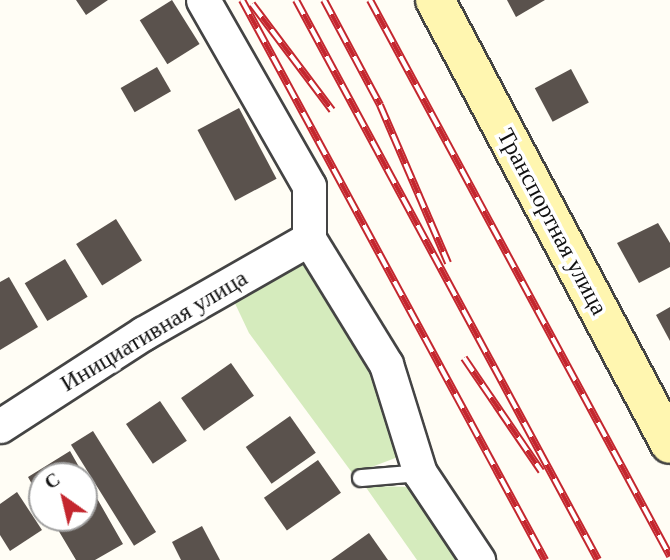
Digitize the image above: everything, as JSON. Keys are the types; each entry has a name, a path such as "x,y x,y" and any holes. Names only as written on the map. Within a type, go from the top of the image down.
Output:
{"main road":[{"name":"Транспортная улица","path":"435,0 670,444"}],"street":[{"path":"203,0 309,186 309,239 386,364 420,473 478,560"},
{"name":"Инициативная улица","path":"0,426 144,333 309,239"}],"lane":[{"path":"361,478 420,473"}],"green space":[{"path":"308,261 375,375 398,457 353,474 249,333 231,295 281,266"},
{"path":"365,486 414,487 460,560 417,560"}],"building":[{"path":"76,0 108,0 86,15"},
{"path":"172,0 200,44 167,64 140,20"},
{"path":"507,0 545,0 516,17"},
{"path":"157,67 171,91 135,112 121,88"},
{"path":"571,69 589,103 553,122 535,88"},
{"path":"239,108 277,179 235,201 198,130"},
{"path":"116,219 142,261 102,285 76,244"},
{"path":"658,223 670,243 670,267 639,283 617,243"},
{"path":"65,259 88,297 47,321 25,283"},
{"path":"9,277 38,327 0,350 0,282"},
{"path":"670,307 670,341 656,315"},
{"path":"231,363 254,396 204,431 181,398"},
{"path":"160,401 187,441 153,464 126,424"},
{"path":"290,416 316,453 272,484 246,447"},
{"path":"93,431 156,532 134,546 98,488 98,462 82,462 71,445"},
{"path":"70,451 76,462 52,462"},
{"path":"318,460 341,493 287,531 264,498"},
{"path":"17,492 28,509 28,532 39,532 10,551 0,535 0,504"},
{"path":"98,500 123,544 95,560 76,560 59,532 98,532"},
{"path":"202,526 220,560 181,560 172,542"},
{"path":"369,533 388,560 331,560"}],"railway":[{"path":"242,0 545,560"},
{"path":"296,0 598,560"},
{"path":"324,0 380,105 448,263"},
{"path":"370,0 670,556"},
{"path":"252,4 332,110"},
{"path":"464,358 541,471"}]}
